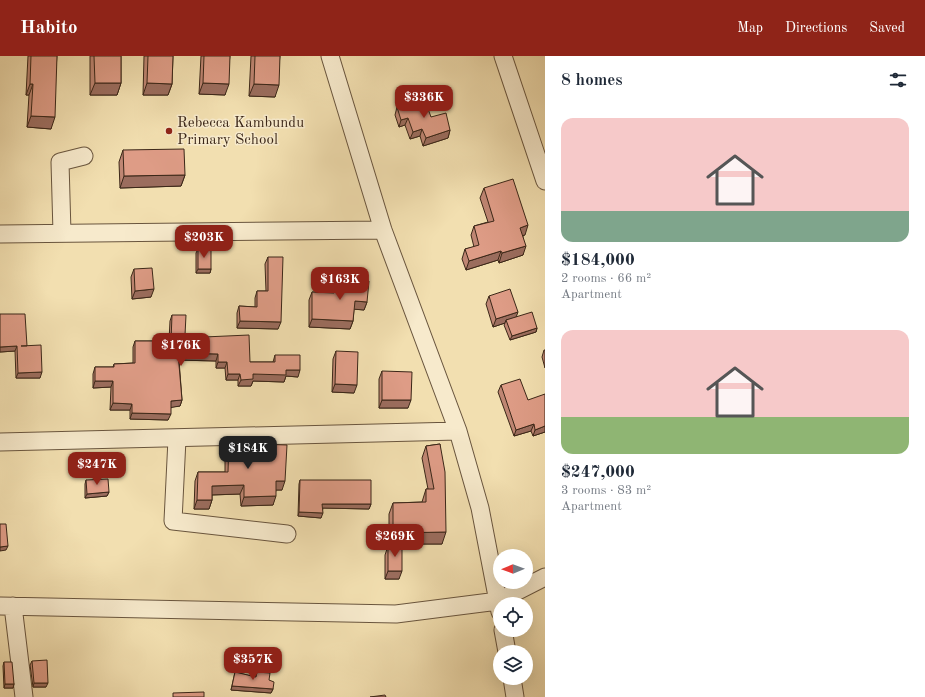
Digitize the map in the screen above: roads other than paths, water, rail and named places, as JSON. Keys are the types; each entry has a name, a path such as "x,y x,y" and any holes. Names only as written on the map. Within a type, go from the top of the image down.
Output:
{"street":[{"path":"330,56 383,230 458,431 480,508 497,597"},
{"path":"503,56 545,181"},
{"path":"62,233 60,162 84,156"},
{"path":"0,234 383,230"},
{"path":"0,442 177,439 458,431"},
{"path":"177,439 173,521 287,534"},
{"path":"513,597 545,577"},
{"path":"24,697 7,606 396,614 493,606"},
{"path":"513,685 515,697"}],"place":[{"name":"Rebecca Kambundu Primary School","path":"169,131"}]}
